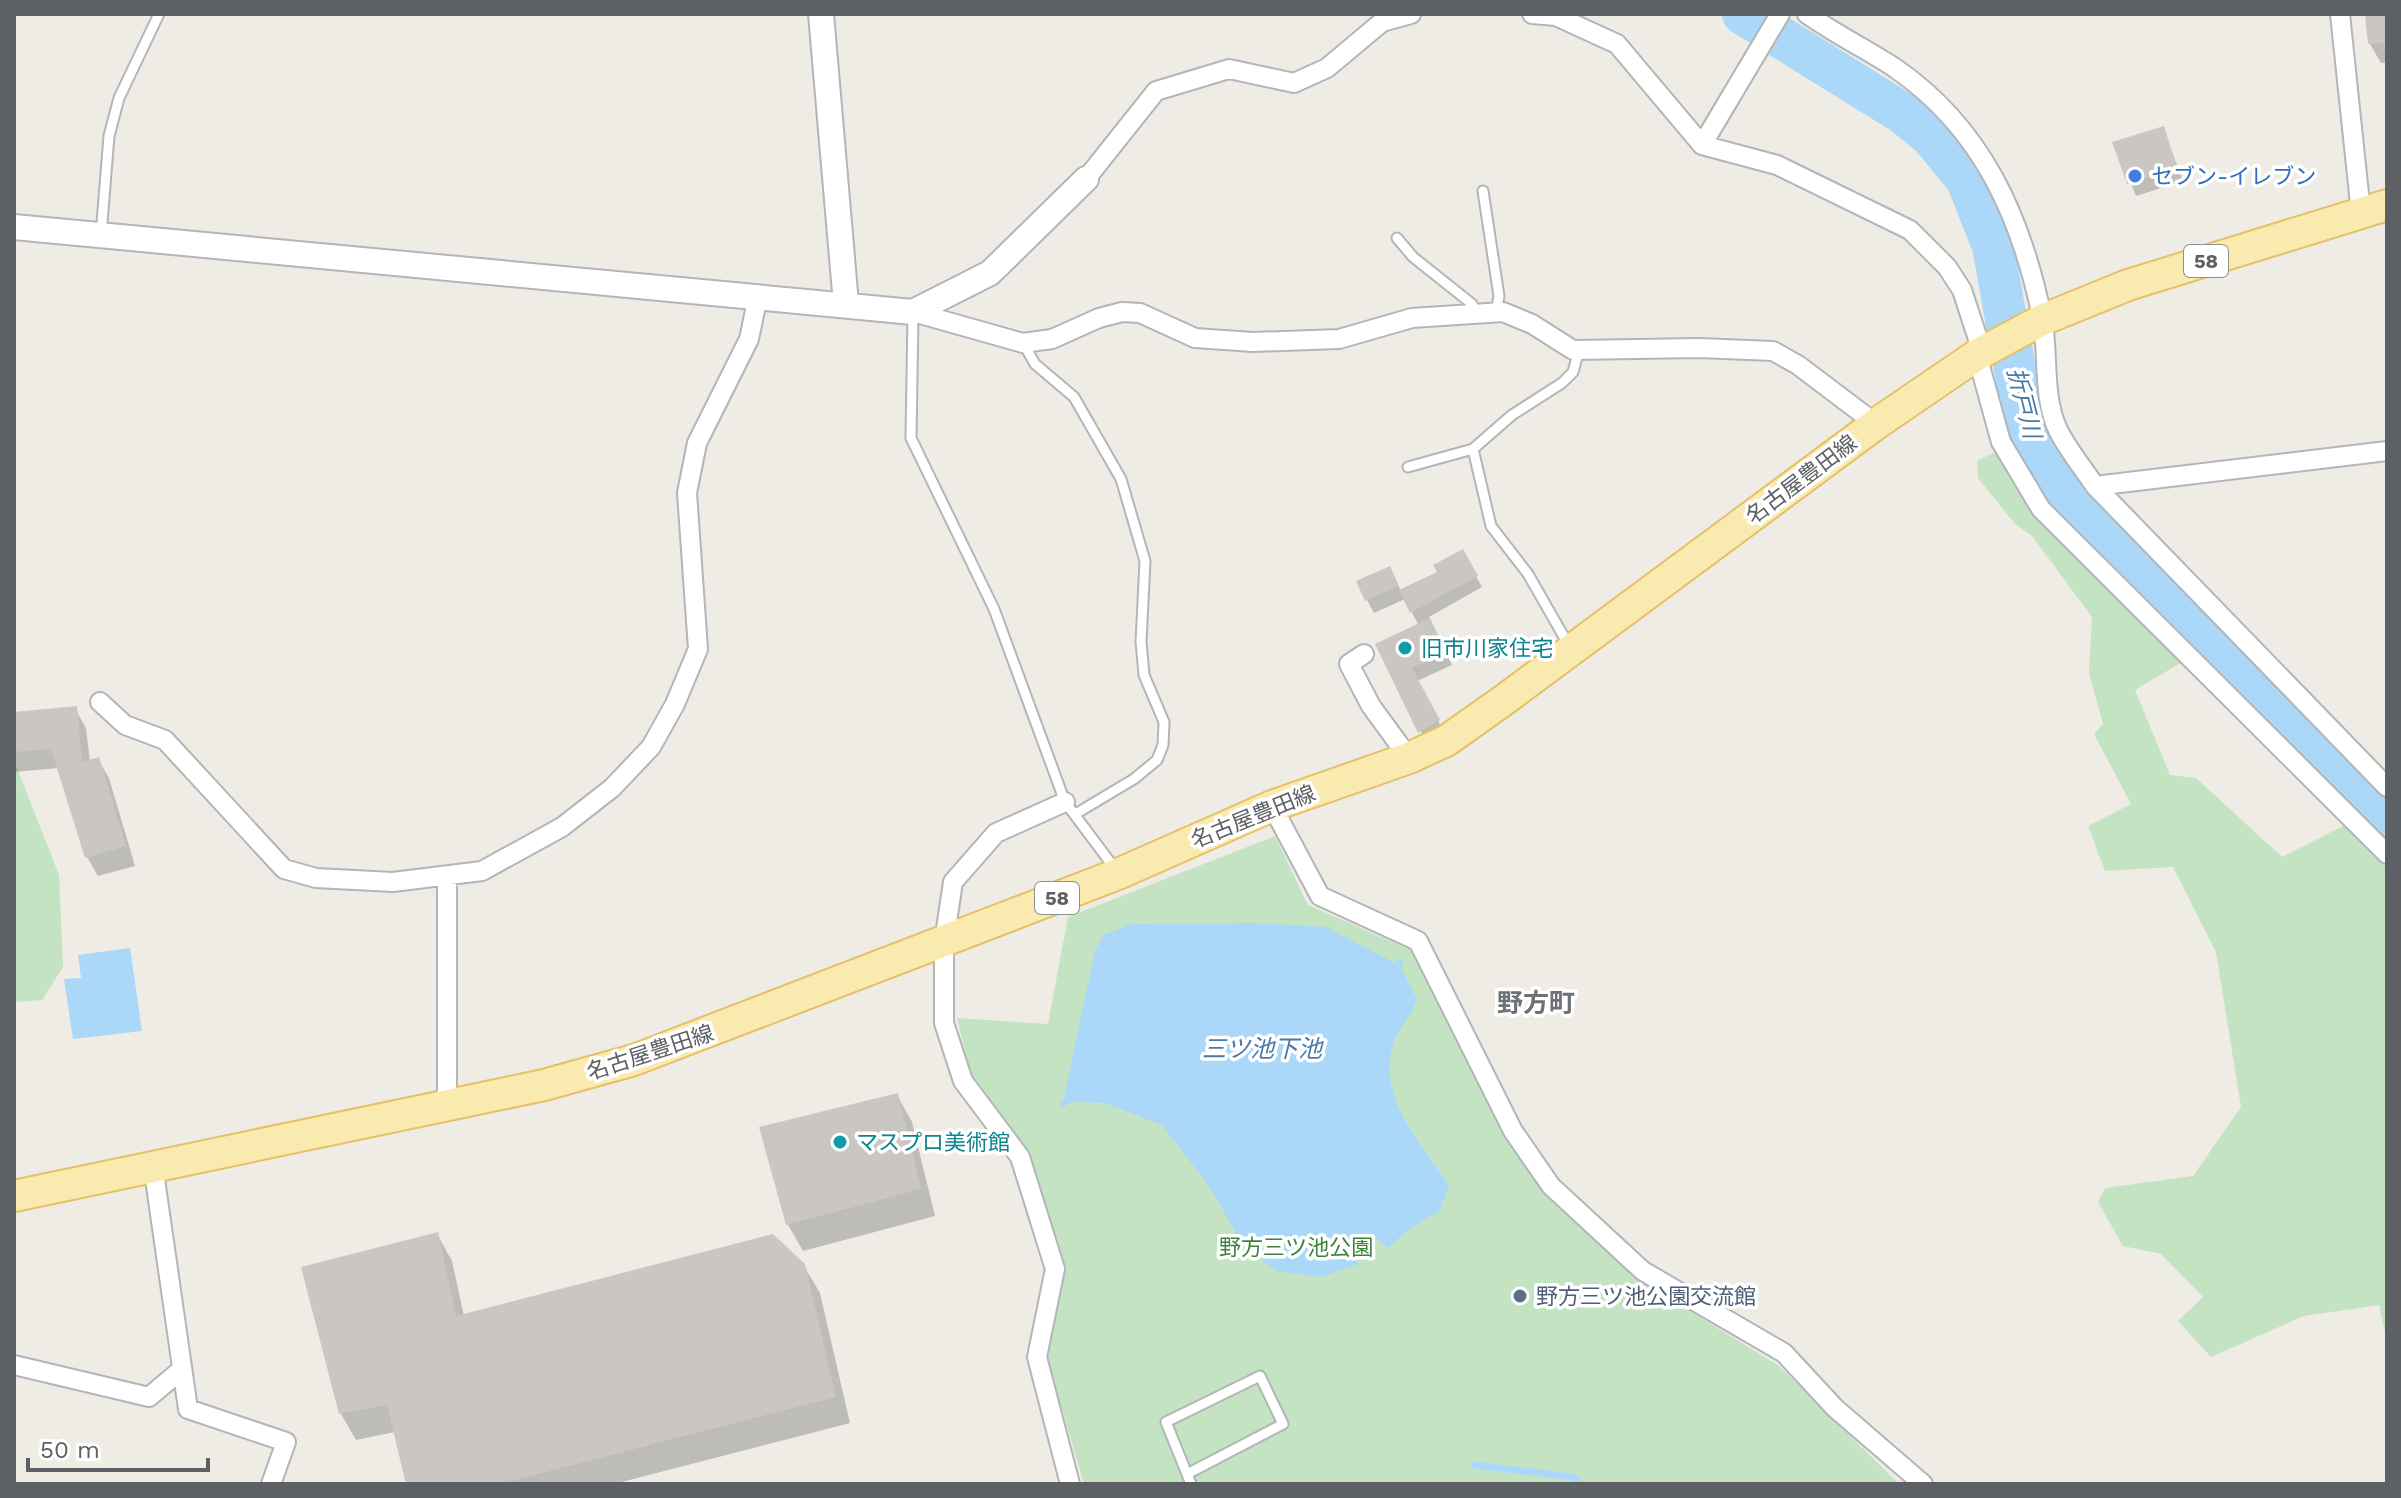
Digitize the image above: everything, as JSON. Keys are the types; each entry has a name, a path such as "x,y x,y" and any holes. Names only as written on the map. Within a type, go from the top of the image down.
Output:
{"main road":[{"name":"名古屋豊田線","path":"14,1196 544,1085 634,1060 1118,874 1272,806 1409,758 1446,741 1876,424 1982,353 2036,324 2128,285 2374,209"}],"street":[{"path":"821,14 846,304"},
{"path":"913,312 990,273 1038,230 1086,179 1156,91 1229,69 1294,83 1327,68 1382,22 1411,14"},
{"path":"1532,14 1556,16 1617,44 1702,145 1777,165 1910,230 1947,267 1962,290 1982,353 2001,442 2041,509 2387,854"},
{"path":"1702,145 1780,14"},
{"path":"1807,14 1897,70 1928,94 1978,147 1993,171 2026,250 2036,324 2057,429 2095,486 2387,787"},
{"path":"2340,14 2374,209"},
{"path":"14,227 846,304 913,312 1023,343 1052,339 1099,318 1122,312 1140,313 1195,338 1253,342 1339,339 1412,318 1496,313 1532,324 1573,350 1773,351 1798,365 1876,424"},
{"path":"100,702 125,725 165,740 284,869 316,878 393,882 447,878 482,871 562,827 612,788 651,747 675,704 698,649 687,493 697,443 749,339 758,296"},
{"path":"2095,486 2387,451"},
{"path":"1364,654 1349,664 1371,706 1409,758"},
{"path":"1272,806 1320,896 1418,941 1513,1131 1551,1186 1643,1271 1784,1353 1835,1408 1919,1483"},
{"path":"1064,1482 1037,1357 1055,1269 1020,1157 963,1081 944,1023 944,942 953,882 996,833 1071,807"},
{"path":"447,878 447,1105"},
{"path":"153,1165 188,1409 286,1442 271,1484"},
{"path":"14,1365 149,1397 181,1370"}],"lane":[{"path":"101,235 109,136 119,98 159,14"},
{"path":"1483,191 1499,296 1496,313"},
{"path":"1397,238 1413,257 1472,304 1477,314"},
{"path":"913,312 911,438 937,484 994,609 1071,807 1118,874"},
{"path":"1023,343 1035,364 1074,397 1121,479 1145,561 1141,642 1144,675 1164,722 1163,745 1157,760 1134,779 1071,807"},
{"path":"1408,467 1473,449 1512,415 1562,383 1573,372 1579,350"},
{"path":"1473,449 1491,526 1528,574 1572,651"},
{"path":"1260,1376 1283,1424 1189,1479 1166,1422 1260,1376"}],"green space":[{"path":"1995,452 2035,508 2184,661 2135,690 2170,775 2196,778 2282,857 2345,825 2387,867 2387,1341 2379,1305 2304,1316 2211,1357 2178,1321 2203,1297 2161,1254 2123,1246 2098,1202 2105,1188 2193,1176 2241,1107 2216,952 2173,867 2105,871 2088,826 2131,804 2094,734 2103,724 2089,673 2092,617 2032,536 2015,524 1978,478 1977,461"},
{"path":"15,763 59,875 63,967 42,1000 14,1002"},
{"name":"野方三ツ池公園","path":"1275,836 1308,905 1411,950 1505,1139 1544,1192 1641,1281 1779,1366 1899,1484 1084,1484 1047,1358 1063,1267 1027,1155 972,1079 957,1018 1048,1024 1068,917"}],"water":[{"name":"三ツ池下池","path":"1254,923 1326,927 1395,963 1400,958 1404,961 1401,968 1417,999 1394,1042 1390,1062 1391,1082 1404,1118 1449,1186 1439,1212 1412,1227 1387,1248 1373,1235 1351,1250 1358,1264 1321,1277 1276,1271 1243,1245 1209,1186 1162,1125 1105,1103 1071,1102 1062,1108 1059,1103 1064,1098 1095,950 1104,935 1131,924"},
{"path":"130,948 142,1031 73,1039 64,979 81,978 78,955"}],"building":[{"path":"2365,14 2387,14 2387,43 2368,44"},
{"path":"2164,126 2177,168 2127,184 2112,142"},
{"path":"1463,549 1478,576 1410,613 1399,590 1437,572 1433,565"},
{"path":"1390,566 1399,586 1365,601 1356,581"},
{"path":"1430,618 1446,652 1412,668 1440,720 1418,733 1375,644"},
{"path":"77,706 82,762 99,757 126,846 85,858 51,749 14,752 14,712"},
{"path":"898,1093 921,1189 786,1225 759,1127"},
{"path":"438,1232 456,1316 773,1234 805,1264 836,1397 499,1484 406,1484 387,1405 339,1414 301,1267"}],"waterway":[{"name":"折戸川","path":"1743,14 1904,114 1932,137 1967,180 1993,246 2027,437 2058,484 2250,685 2387,822"},
{"path":"1474,1465 1573,1477 1580,1484"}],"place":[{"name":"セブン-イレブン","path":"2135,176"},
{"name":"旧市川家住宅","path":"1405,648"},
{"name":"マスプロ美術館","path":"840,1142"},
{"name":"野方三ツ池公園交流館","path":"1520,1296"}],"district":[{"name":"野方町","path":"1536,1003"}]}
